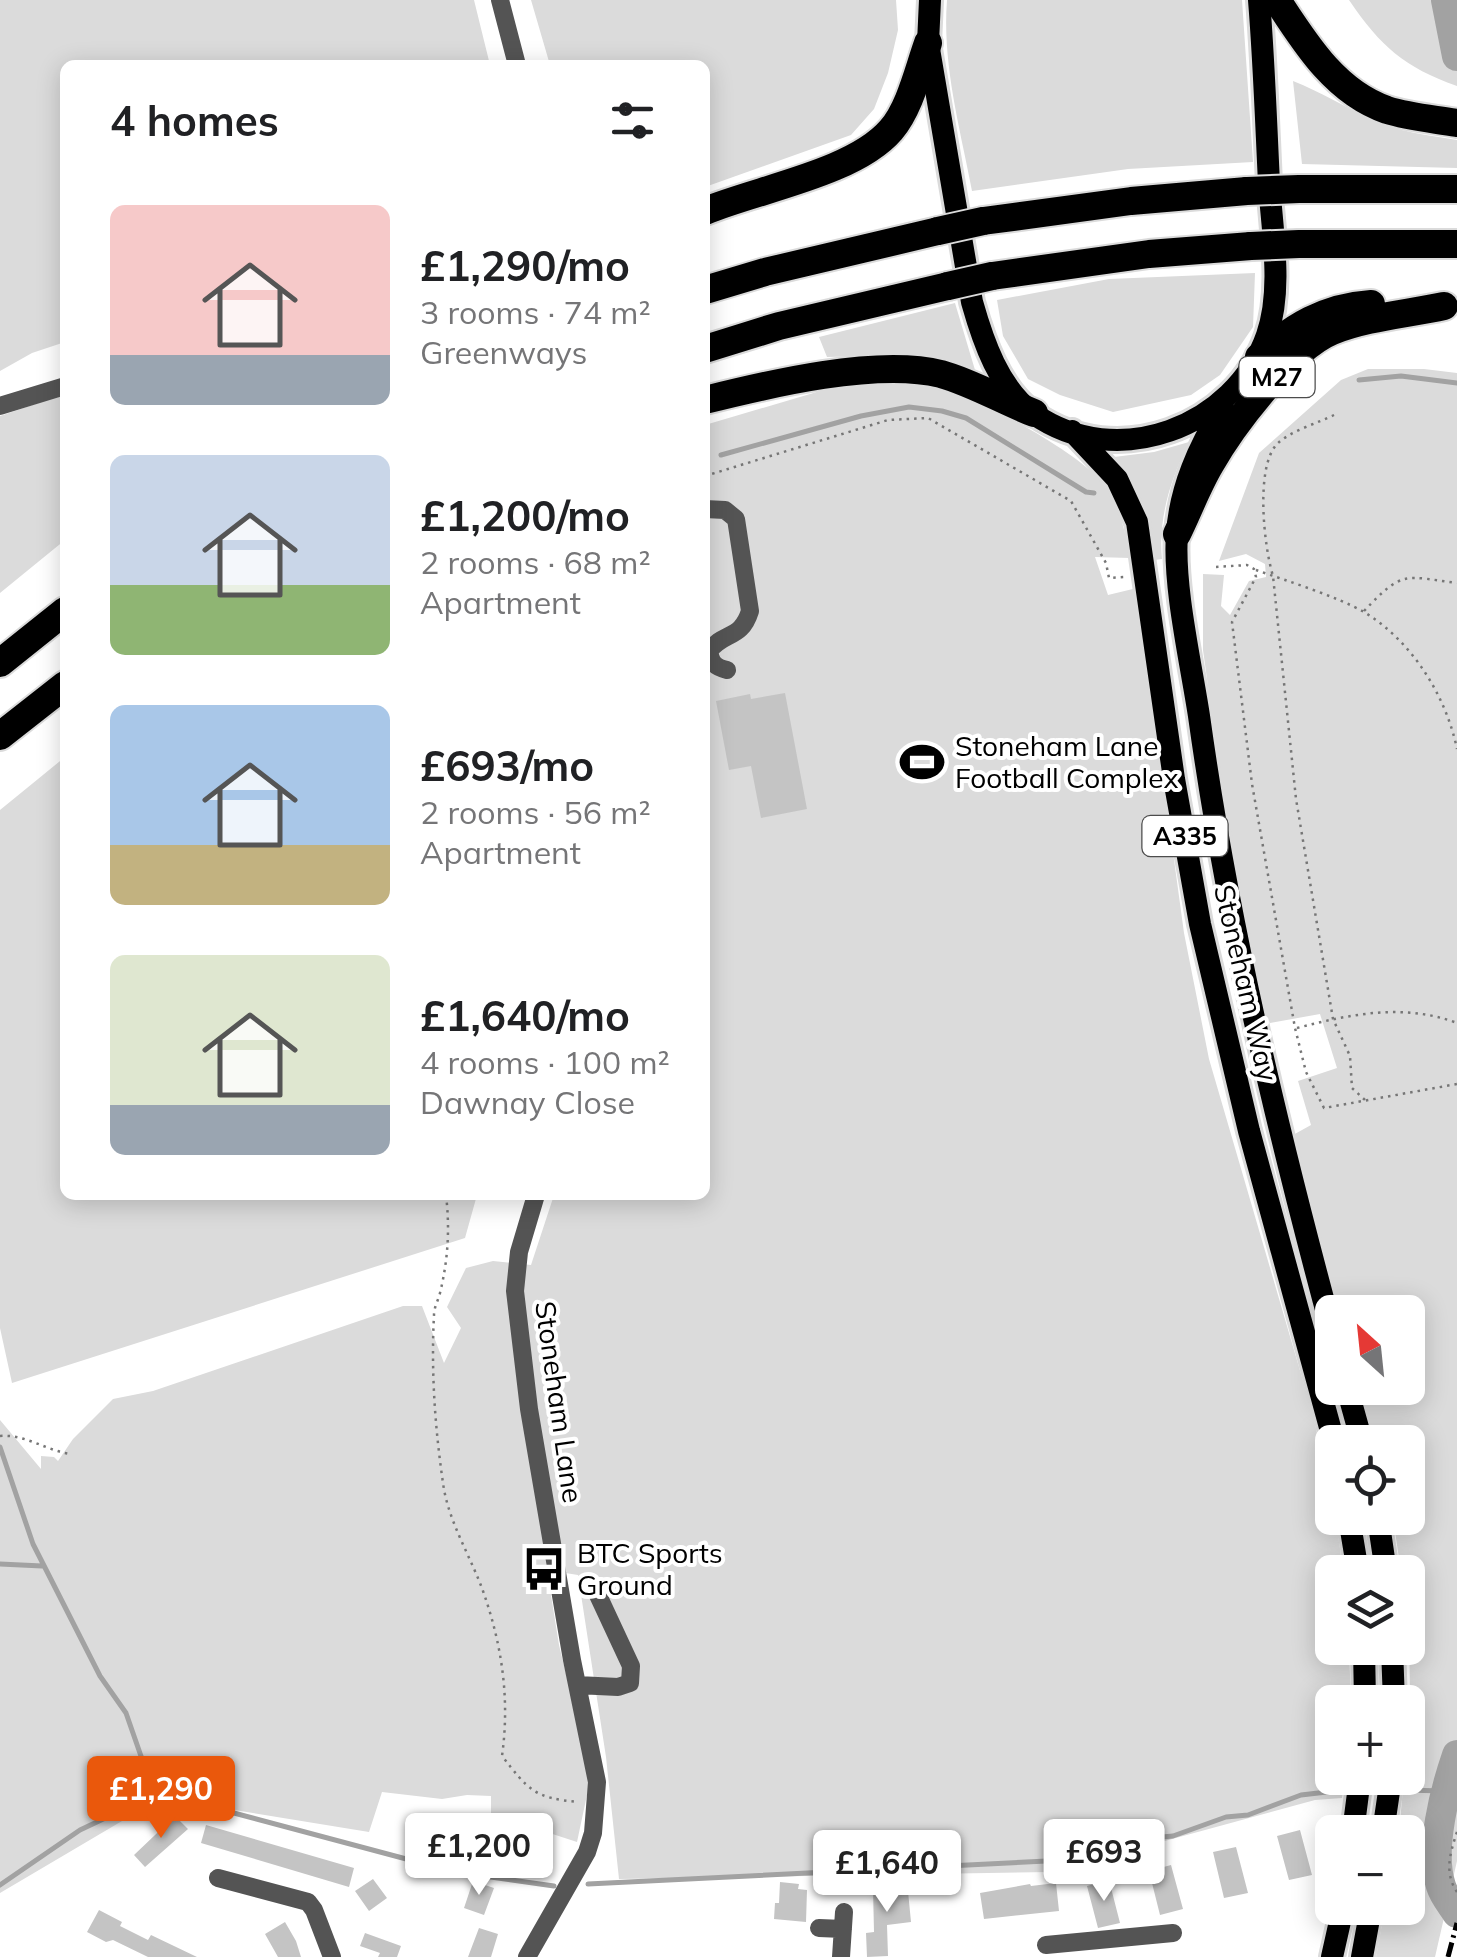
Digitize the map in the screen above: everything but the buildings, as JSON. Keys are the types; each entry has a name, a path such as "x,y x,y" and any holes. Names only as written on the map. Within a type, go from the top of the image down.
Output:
{"highway":[{"path":"1277,0 1302,41 1341,82 1387,110 1457,123"},
{"path":"1299,0 1312,26 1334,54 1370,85 1425,118"},
{"path":"710,209 860,156 879,142 893,128 905,106 926,16"},
{"path":"710,288 983,221 1114,203 1247,191 1457,189"},
{"path":"710,347 779,326 992,276 1150,254 1299,244 1457,244"},
{"name":"M27","path":"1259,357 1284,334 1334,310 1394,303 1451,306"},
{"name":"M27","path":"1177,534 1222,446 1304,348 1353,324 1451,306"},
{"path":"710,399 869,370 915,370 968,384 1034,413"},
{"path":"0,663 60,614"},
{"path":"4,732 60,689"},
{"path":"4,732 60,696"}],"main road":[{"path":"926,16 972,302 982,338 1008,384 1034,413 1072,431 1131,440 1155,437 1190,423 1229,395 1259,357 1269,330 1274,269 1259,0"},
{"name":"Stoneham Way","path":"1229,395 1190,471 1176,553 1230,912 1276,1121 1322,1295"},
{"name":"Stoneham Way","path":"1072,431 1117,479 1138,522 1174,778 1200,924 1249,1131 1329,1425"},
{"path":"1332,1957 1339,1925"},
{"path":"1362,1957 1368,1925"}],"street":[{"path":"500,0 516,60"},
{"path":"0,406 60,388"},
{"path":"710,509 725,510 736,519 750,611 738,634 710,650"},
{"path":"710,660 716,668 726,670"},
{"name":"Stoneham Lane","path":"527,1957 588,1852 597,1804 595,1762 576,1685 529,1409 516,1292 518,1252 534,1200"},
{"path":"576,1685 618,1686 630,1683 633,1676 632,1666 597,1593"},
{"path":"218,1878 308,1902 332,1957"},
{"path":"819,1928 843,1920 840,1957"},
{"path":"1046,1945 1167,1934 1164,1957"}],"path":[{"path":"1334,415 1278,443 1268,460 1263,521 1296,799 1334,1018 1350,1056 1352,1088 1365,1100"},
{"path":"710,474 888,420 928,418 1070,500 1106,563 1109,578 1132,576"},
{"path":"1216,567 1247,565 1363,612 1398,639 1418,662 1451,721 1457,749"},
{"path":"1254,570 1256,577 1232,622 1252,784 1306,1072 1324,1108 1457,1084 1457,1077"},
{"path":"1363,612 1390,584 1404,576 1457,583"},
{"path":"1295,1028 1334,1018 1387,1012 1428,1012 1457,1023"},
{"path":"447,1200 450,1230 440,1295 434,1309 433,1390 444,1489 483,1591 504,1667 506,1724 502,1756 528,1790 561,1801 597,1804"},
{"path":"0,1436 28,1438 50,1450 70,1454"},
{"path":"1457,1832 1448,1860 1457,1892"}],"shaded area":[{"path":"0,0 474,0 489,60 60,60 60,344 32,353 0,371"},
{"path":"531,0 896,0 898,30 888,73 874,109 851,135 710,185 710,60 549,60"},
{"path":"947,0 1242,0 1253,162 1128,169 972,191 950,72"},
{"path":"1349,0 1457,0 1457,86 1395,54"},
{"path":"1293,81 1382,124 1457,140 1457,168 1302,164"},
{"path":"1255,273 1253,327 1220,375 1191,395 1113,412 1060,395 1028,379 1003,336 997,300 1109,279"},
{"path":"955,303 975,370 912,355 827,357 819,337"},
{"path":"1368,369 1457,373 1457,1861 1435,1957 1376,1957 1382,1925 1425,1925 1425,1815 1401,1815 1402,1795 1425,1795 1425,1685 1410,1685 1410,1665 1425,1665 1425,1555 1398,1555 1396,1535 1425,1535 1425,1425 1369,1425 1363,1405 1425,1405 1425,1295 1335,1295 1293,1135 1311,1125 1298,1081 1337,1068 1320,1014 1270,1023 1264,1012 1223,795 1203,650 1203,574 1224,575 1221,606 1230,615 1249,581 1266,577 1265,564 1246,554 1219,561 1259,453 1341,380"},
{"path":"921,383 967,397 1019,423 1087,468 1112,498 1130,558 1095,557 1108,595 1137,588 1184,933 1209,1059 1313,1415 1315,1535 1338,1535 1341,1555 1315,1555 1315,1665 1350,1665 1350,1685 1315,1685 1315,1795 1342,1795 1342,1798 1315,1800 1051,1872 619,1879 606,1757 578,1575 547,1570 559,1645 591,1776 577,1842 491,1814 491,1796 442,1799 382,1792 369,1832 161,1798 0,1893 0,1420 41,1469 41,1456 58,1461 73,1439 113,1399 153,1391 403,1306 422,1306 444,1363 461,1328 447,1307 466,1268 493,1261 531,1265 552,1200 710,1200 710,424 837,386"},
{"path":"60,396 60,544 0,593 0,416"},
{"path":"1189,442 1167,499 1162,559 1155,560 1142,506 1114,457"},
{"path":"60,761 60,1200 476,1200 465,1238 12,1383 0,1328 0,810"}],"waterway":[{"path":"1446,0 1457,56"},
{"path":"1359,380 1401,376 1457,383"},
{"path":"721,455 861,416 909,407 966,418 1086,492 1094,493"},
{"path":"0,1447 33,1544 100,1676 126,1713 142,1759 154,1776 171,1784 185,1800 455,1872 554,1886"},
{"path":"0,1564 42,1566"},
{"path":"1457,1755 1444,1802 1437,1855 1441,1886 1457,1913"},
{"path":"0,1885 80,1830 173,1786"},
{"path":"1425,1791 1444,1791"},
{"path":"588,1884 1067,1860 1118,1841 1173,1836 1315,1793"}],"railway":[{"path":"1448,1957 1457,1923"}],"place":[{"name":"Stoneham Lane Football Complex","path":"922,762"},
{"name":"BTC Sports Ground","path":"544,1569"}]}
